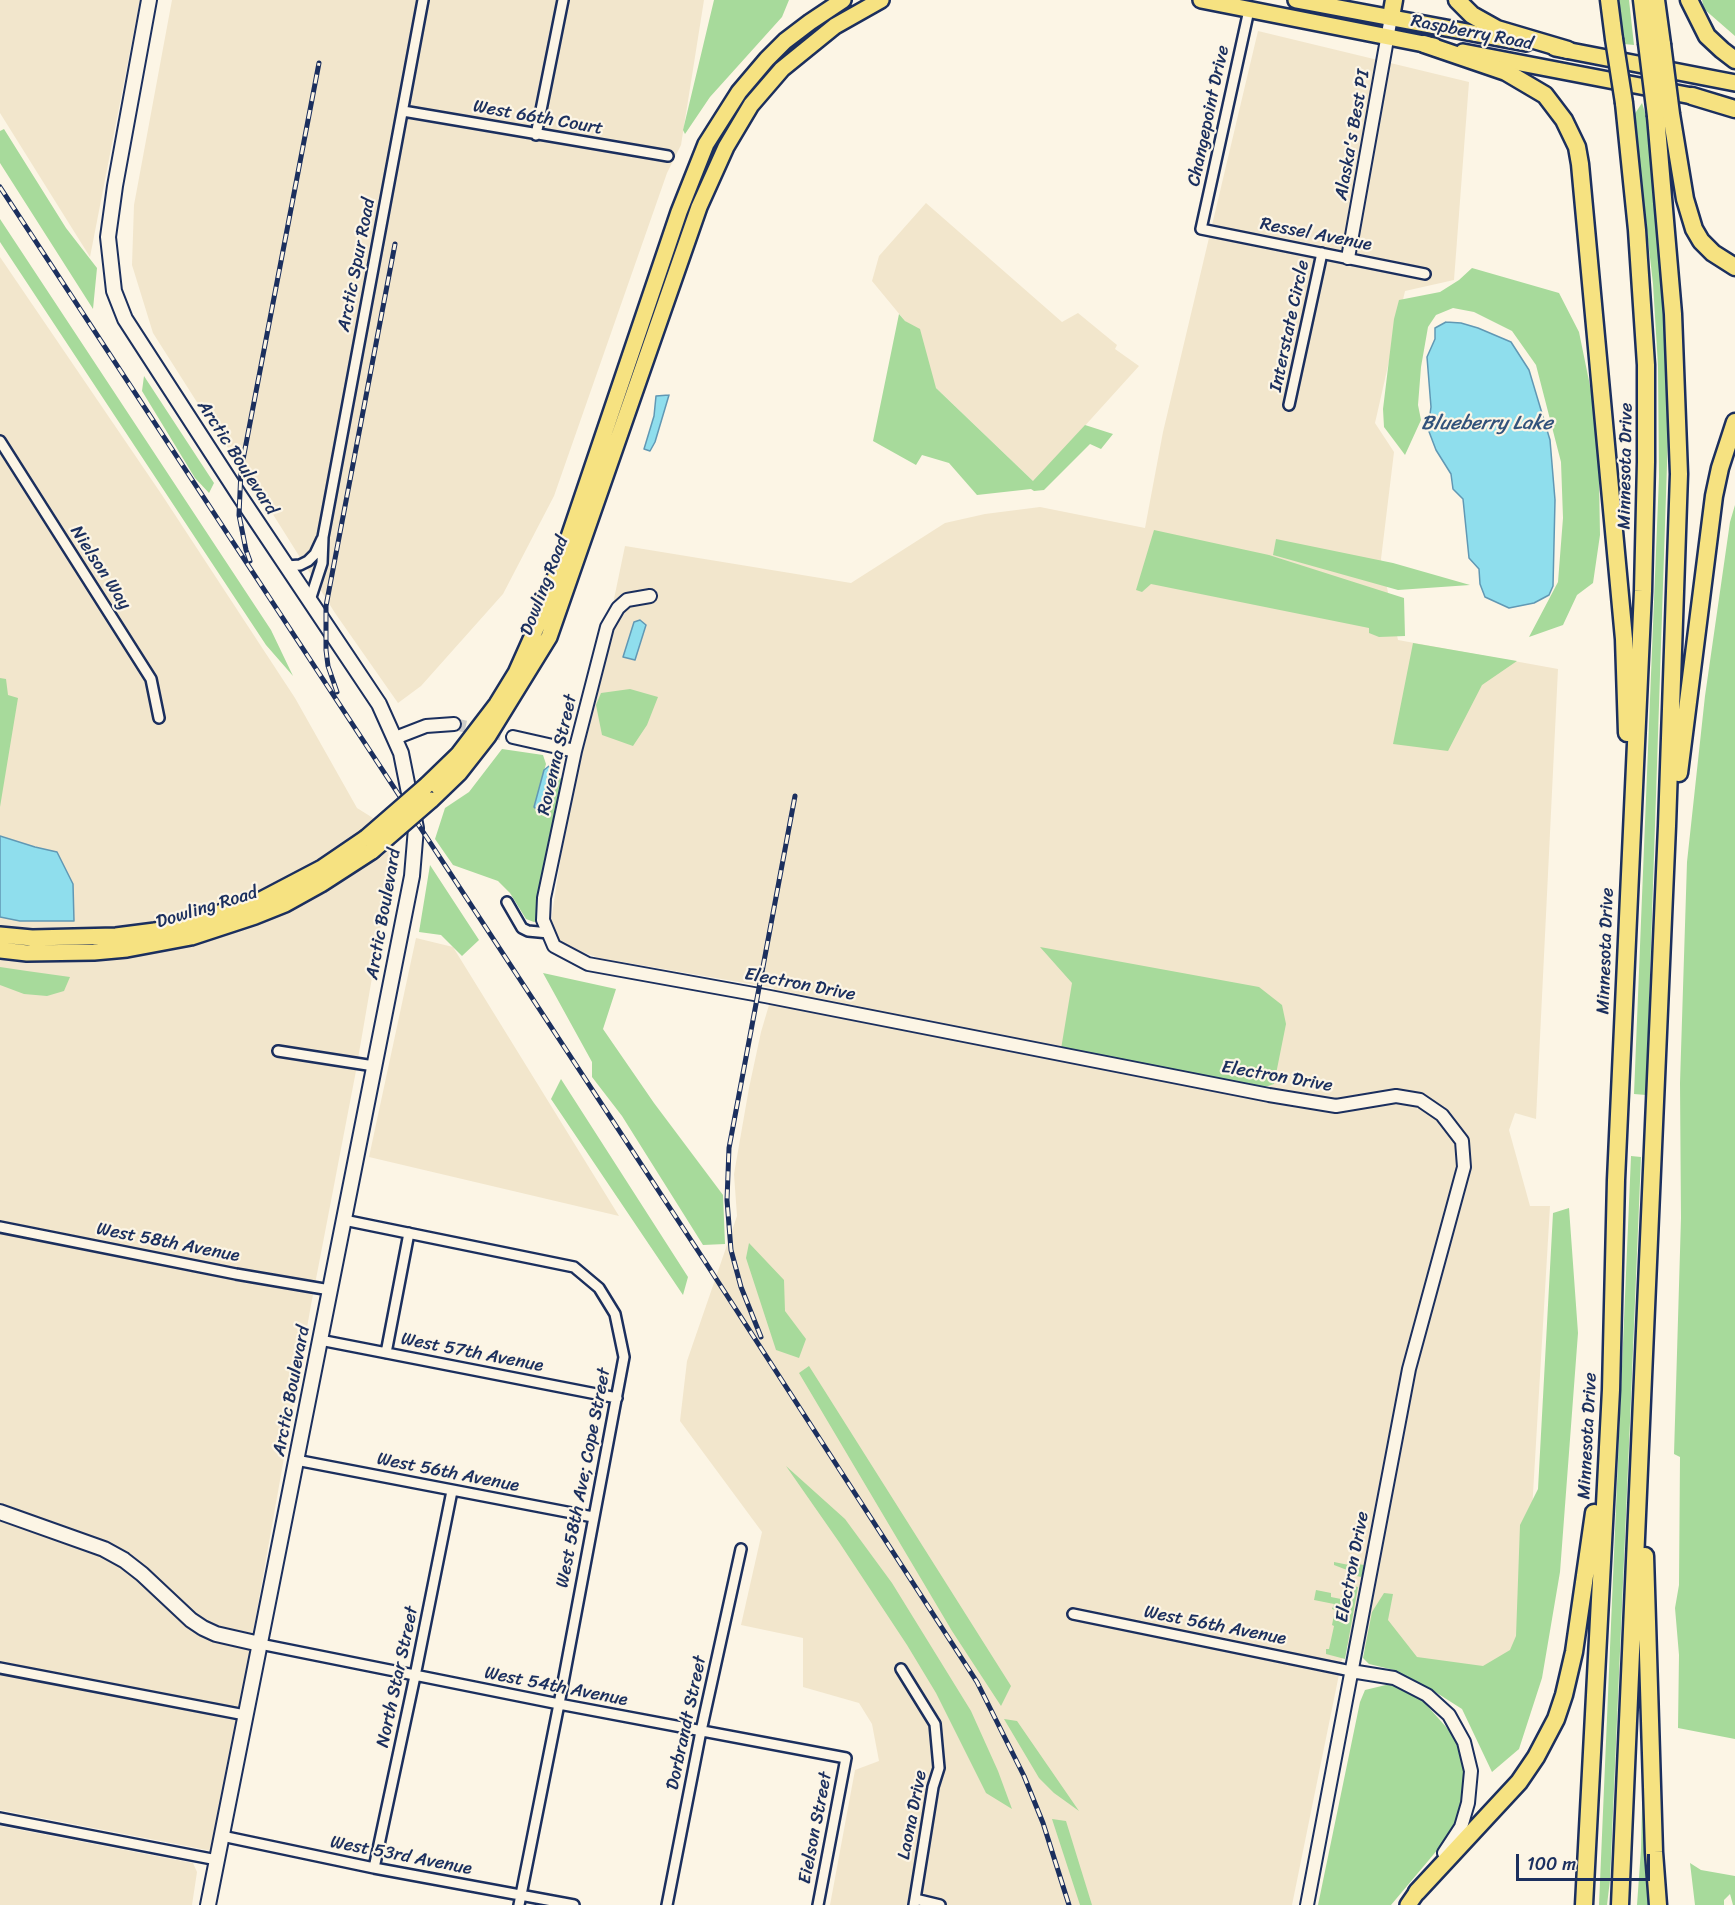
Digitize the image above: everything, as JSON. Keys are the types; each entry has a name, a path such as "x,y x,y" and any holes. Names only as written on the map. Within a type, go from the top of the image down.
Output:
{"highway":[{"path":"1391,17 1394,0"},
{"path":"1457,0 1472,15 1497,29 1568,50"},
{"name":"Minnesota Drive","path":"1584,1905 1611,1390 1616,1180 1643,591 1646,366 1637,230 1624,103 1612,18 1607,0"},
{"path":"1620,1905 1667,826 1679,474 1664,115 1654,44 1642,0"},
{"path":"1654,44 1656,0"},
{"path":"1689,0 1707,36 1735,60"},
{"path":"1424,44 1506,72 1545,95 1564,120 1577,147 1624,639 1631,838"},
{"path":"1692,96 1735,107"},
{"path":"1664,115 1694,229 1701,241 1713,253 1735,267"},
{"path":"1667,826 1678,774 1714,496 1720,468 1735,423"},
{"path":"1642,1387 1645,1580 1654,1852 1658,1905"},
{"path":"1413,1899 1520,1782 1556,1719 1574,1652 1611,1390"}],"main road":[{"name":"Arctic Boulevard","path":"148,0 108,237 114,291 125,319 379,704 395,738 405,768 416,834 412,876 208,1905"},
{"name":"Dowling Road","path":"0,950 27,953 127,949 191,937 285,904 340,872 458,755 497,704 516,673 541,618 679,212 706,144 739,92 766,59 785,41 843,0"},
{"name":"Raspberry Road","path":"1201,0 1692,96"},
{"name":"Raspberry Road","path":"1296,0 1735,83"},
{"name":"Dowling Road","path":"0,935 43,938 116,936 155,931 261,900 369,845 431,800 459,773 488,736 549,637 699,207 726,147 751,105 782,69 835,26 875,1"},
{"path":"1391,17 1400,32 1424,44"},
{"path":"0,1512 104,1549 124,1560 142,1574 203,1628 216,1634 260,1644"}],"street":[{"name":"Arctic Spur Road","path":"310,600 322,563 323,537 423,0"},
{"path":"536,135 563,0"},
{"name":"Changepoint Drive","path":"1201,229 1249,10"},
{"name":"Alaska's Best PI","path":"1348,258 1391,17"},
{"name":"West 66th Court","path":"403,111 668,156"},
{"name":"Ressel Avenue","path":"1201,229 1425,274"},
{"name":"Interstate Circle","path":"1289,405 1322,253"},
{"name":"Nielson Way","path":"0,441 151,679 159,718"},
{"name":"Arctic Spur Road","path":"287,566 300,565 308,561 315,554 323,537"},
{"name":"Rovenna Street","path":"554,946 543,920 544,898 575,751 607,627 618,608 627,600 650,596"},
{"path":"395,738 426,726 454,724"},
{"path":"513,737 575,751"},
{"path":"507,902 522,928 528,931 549,933"},
{"name":"Electron Drive","path":"554,946 588,964 765,996 1269,1095 1336,1106 1396,1096 1420,1100 1442,1114 1462,1141 1464,1167 1409,1369 1307,1905"},
{"path":"278,1051 374,1066"},
{"name":"West 58th Ave; Cope Street","path":"344,1220 574,1267 599,1288 615,1314 624,1357 519,1905"},
{"name":"West 58th Avenue","path":"0,1227 236,1274 330,1290"},
{"path":"386,1353 409,1233"},
{"name":"West 57th Avenue","path":"320,1340 617,1398"},
{"name":"West 56th Avenue","path":"296,1460 594,1517"},
{"name":"North Star Street","path":"374,1868 452,1491"},
{"name":"Dorbrandt Street","path":"667,1905 701,1731 741,1549"},
{"name":"West 56th Avenue","path":"1072,1614 1352,1671"},
{"name":"West 54th Avenue","path":"260,1644 415,1676 846,1758"},
{"path":"0,1668 245,1715"},
{"name":"Laona Drive","path":"901,1669 935,1725 939,1768 933,1787 914,1902"},
{"path":"1352,1671 1394,1678 1427,1695 1449,1715 1464,1742 1471,1771 1471,1786 1465,1816 1455,1839 1413,1899"},
{"name":"Eielson Street","path":"818,1905 846,1758"},
{"path":"0,1818 217,1860"},
{"name":"West 53rd Avenue","path":"222,1836 374,1868 574,1905"},
{"path":"914,1902 940,1905"}],"shaded area":[{"path":"0,0 140,0 90,257 0,113"},
{"path":"172,0 704,0 681,145 667,173 554,496 503,594 421,686 398,703 335,613 257,489 207,418 153,333 132,265 134,205"},
{"path":"1258,31 1469,82 1454,280 1405,291 1375,423 1394,452 1381,559 1398,640 1558,669 1536,1119 1515,1113 1509,1130 1530,1206 1550,1206 1524,1646 1490,1672 1345,1645 1292,1905 830,1905 855,1770 879,1761 872,1724 859,1703 803,1687 803,1638 741,1625 762,1532 680,1421 687,1361 737,1216 734,1174 761,1032 774,988 599,958 565,946 554,935 551,921 562,849 625,546 851,583 945,523 985,514 1040,507 1145,528 1163,432"},
{"path":"926,203 1062,322 1078,313 1117,345 1115,349 1139,366 1034,482 934,386 910,327 872,281 879,256"},
{"path":"0,257 162,495 295,698 357,808 397,833 355,1076 212,1851 0,1810"},
{"path":"416,938 453,947 619,1216 369,1157"},
{"path":"0,1826 193,1863 197,1872 192,1905 0,1905"}],"green space":[{"path":"714,0 789,0 782,17 710,97 685,134 683,130"},
{"path":"1619,0 1629,0 1634,45 1624,44"},
{"path":"1702,0 1735,0 1735,36 1704,9"},
{"path":"1642,103 1647,119 1661,255 1668,435 1646,1095 1634,1094 1659,477 1658,366 1653,284 1634,115"},
{"path":"4,129 66,228 97,268 93,309 0,163 0,131"},
{"path":"0,219 271,630 293,676 266,645 0,242"},
{"path":"1472,268 1559,293 1579,332 1598,425 1600,535 1593,583 1577,595 1563,625 1529,637 1558,582 1563,518 1561,462 1536,365 1512,331 1474,312 1453,308 1436,315 1428,327 1421,367 1418,405 1421,420 1405,455 1384,427 1383,409 1394,319 1399,300 1440,292"},
{"path":"899,314 905,321 920,329 936,388 1033,481 1085,425 1113,434 1101,449 1090,444 1044,490 1031,489 977,495 949,463 922,455 916,465 873,441"},
{"path":"144,376 214,483 209,493 195,478 142,391"},
{"path":"1735,505 1735,1739 1678,1728 1679,1655 1675,1608 1679,1585 1680,1457 1674,1454 1681,1218 1680,1083 1687,862 1705,696 1730,522"},
{"path":"1154,530 1269,555 1404,598 1405,636 1379,637 1369,633 1369,628 1151,584 1142,592 1136,590"},
{"path":"1276,539 1393,563 1470,585 1398,590 1273,555"},
{"path":"1413,643 1517,661 1482,685 1448,751 1393,744"},
{"path":"0,678 6,679 8,695 18,698 0,807"},
{"path":"630,689 658,697 647,725 633,746 602,735 596,705 601,693"},
{"path":"502,749 543,755 546,764 534,807 544,809 558,778 565,779 539,921 534,922 526,919 510,893 498,881 453,865 435,839 445,808 469,792"},
{"path":"430,865 479,940 462,956 441,935 419,932"},
{"path":"1040,947 1259,987 1282,1005 1286,1024 1274,1084 1259,1089 1061,1049 1072,983"},
{"path":"0,967 70,977 64,991 47,996 24,994 0,985"},
{"path":"543,973 616,989 603,1029 654,1103 723,1195 725,1244 703,1245 622,1116 592,1077 592,1062"},
{"path":"561,1079 688,1277 683,1295 551,1099"},
{"path":"1631,1156 1641,1157 1630,1422 1610,1880 1607,1905 1599,1905"},
{"path":"1569,1208 1578,1333 1560,1572 1542,1678 1519,1749 1492,1772 1462,1709 1429,1688 1394,1670 1369,1664 1363,1658 1372,1612 1384,1593 1393,1594 1388,1620 1417,1657 1483,1666 1510,1650 1516,1636 1520,1525 1538,1489 1553,1213"},
{"path":"749,1243 784,1280 785,1311 806,1339 799,1358 776,1350 746,1258"},
{"path":"809,1366 1011,1686 1001,1706 952,1631 799,1373"},
{"path":"786,1466 845,1519 892,1583 971,1711 1012,1809 986,1793 936,1693 907,1645"},
{"path":"1334,1562 1364,1565 1361,1577 1348,1574 1347,1570 1334,1565"},
{"path":"1345,1584 1358,1587 1345,1659 1326,1654 1334,1626 1332,1625 1335,1610 1332,1609 1334,1604 1314,1600 1316,1590 1331,1593 1331,1597 1341,1599"},
{"path":"1390,1684 1407,1689 1423,1701 1455,1737 1463,1756 1465,1780 1460,1823 1391,1905 1318,1905 1360,1702 1365,1690"},
{"path":"1645,1687 1654,1905 1637,1905 1641,1849"},
{"path":"1004,1719 1017,1721 1079,1811 1054,1793 1039,1778"},
{"path":"1052,1819 1066,1821 1092,1905 1080,1905"},
{"path":"1690,1863 1701,1870 1735,1876 1735,1905 1733,1905 1730,1894 1724,1900 1724,1905 1695,1905"}],"water":[{"name":"Blueberry Lake","path":"1446,322 1478,328 1511,342 1529,370 1550,440 1555,500 1553,586 1549,595 1534,603 1509,608 1485,597 1480,584 1479,569 1469,558 1463,499 1453,489 1451,474 1436,450 1428,429 1431,407 1427,357 1435,339 1435,328"},
{"path":"669,395 655,442 650,451 644,449 654,416 656,396"},
{"path":"640,620 646,625 635,660 623,657 634,622"},
{"path":"549,766 558,767 558,778 544,809 538,811 534,807 544,770"},
{"path":"0,836 57,852 73,884 74,921 20,921 0,917"}],"tunnel":[{"path":"454,724 513,737"}],"railway":[{"path":"250,561 239,515 241,470 319,63"},
{"path":"0,187 704,1260 977,1682 1024,1776 1043,1823 1069,1905"},
{"path":"337,692 328,666 326,606 395,244"},
{"path":"761,1337 741,1287 731,1250 727,1200 729,1148 795,796"}]}
